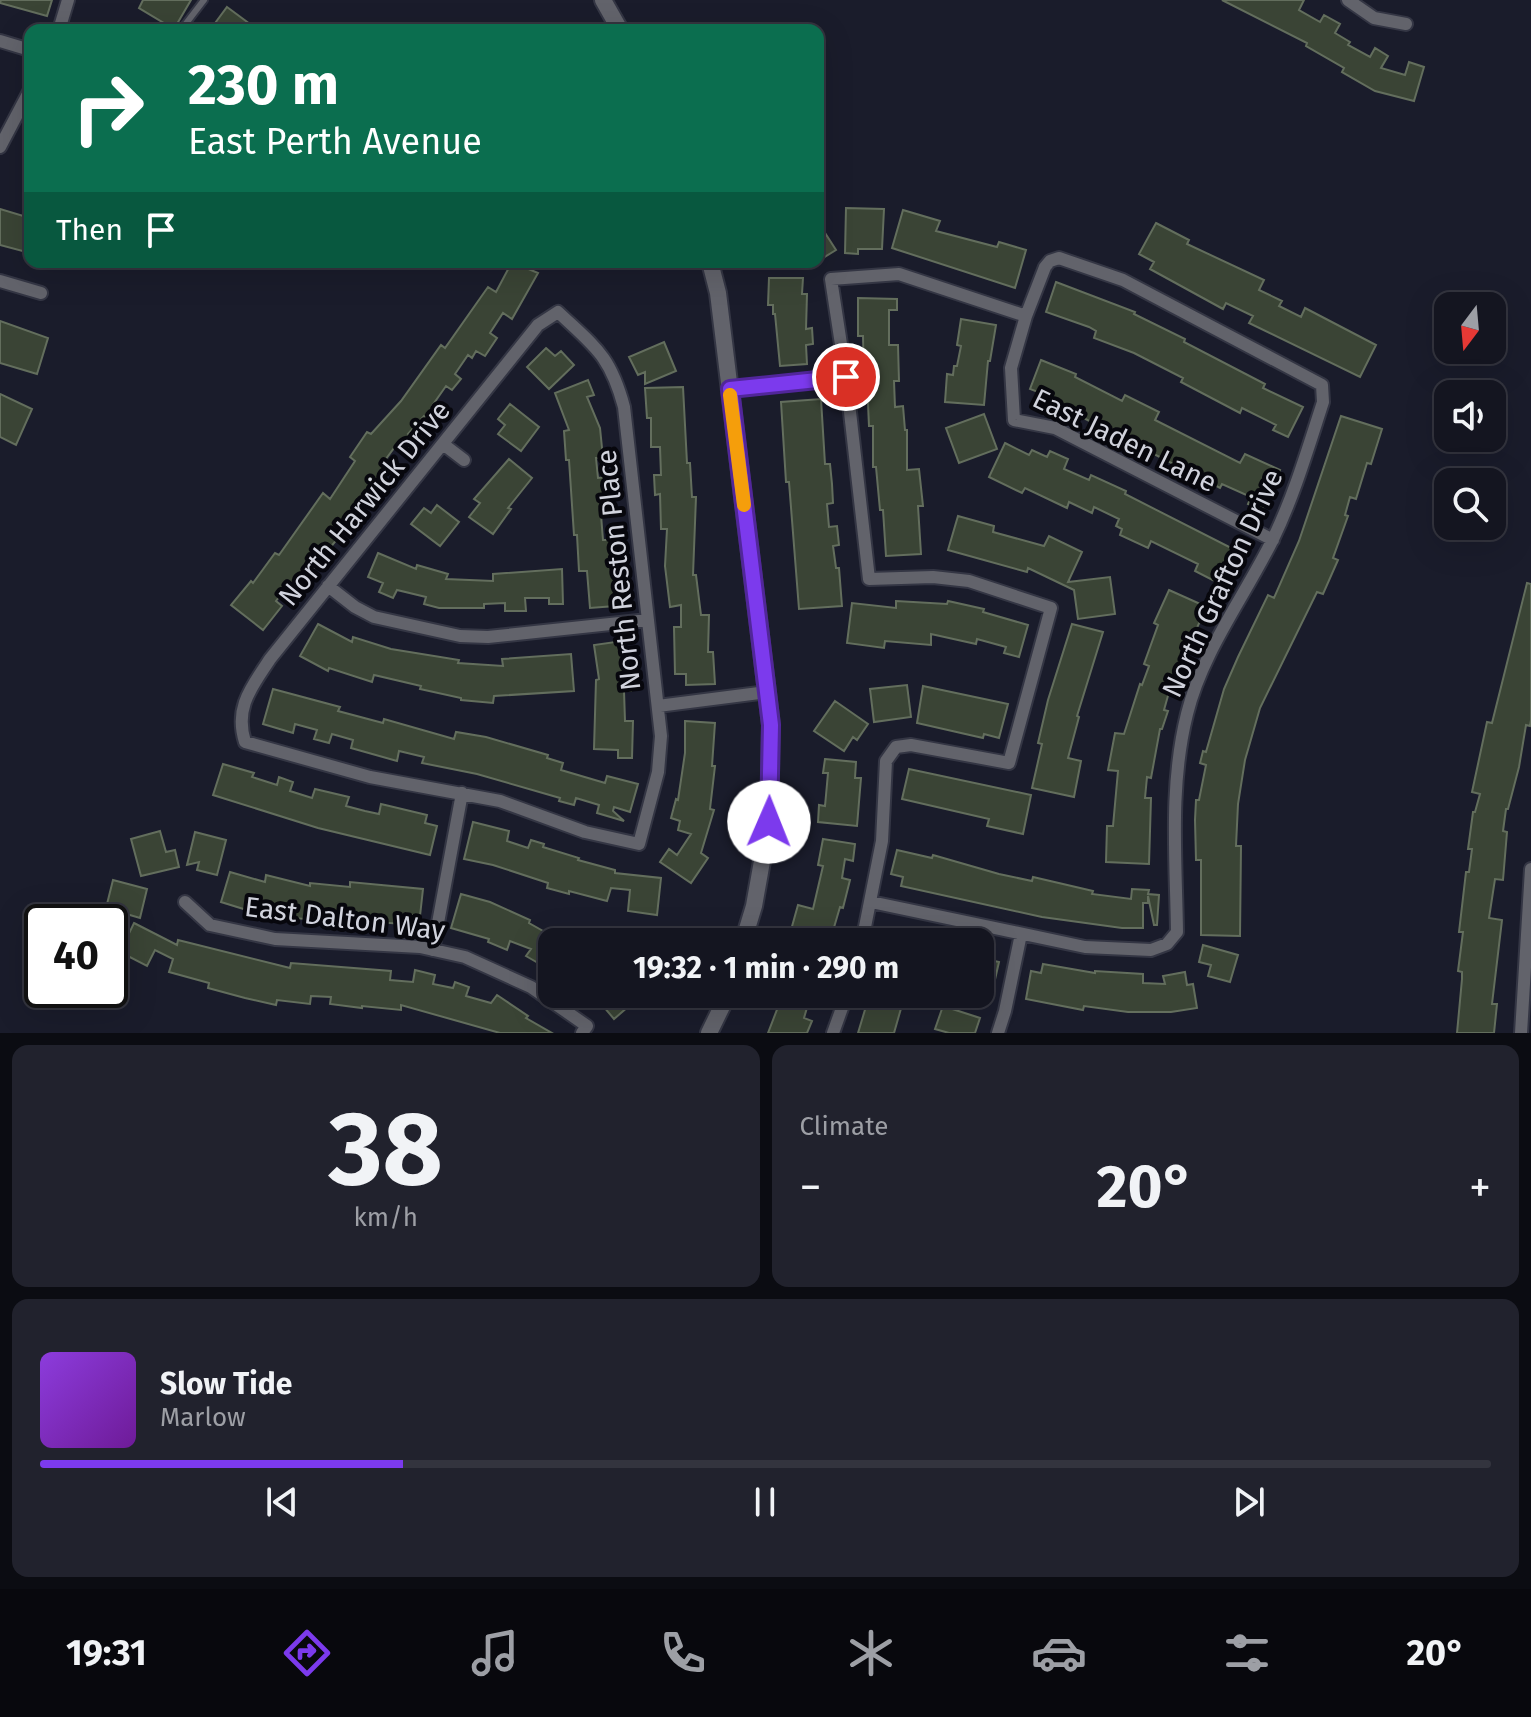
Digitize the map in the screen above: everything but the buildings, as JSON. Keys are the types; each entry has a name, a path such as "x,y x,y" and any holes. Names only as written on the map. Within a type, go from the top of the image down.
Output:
{"street":[{"path":"61,24 68,0"},
{"path":"603,0 617,24"},
{"path":"1348,0 1374,18 1406,24"},
{"path":"0,41 24,48"},
{"path":"0,147 24,101"},
{"name":"East Jaden Lane","path":"1273,540 1055,428 1014,420 1011,368 1026,316 1045,267 1059,258 1123,280 1322,385"},
{"path":"712,268 718,293 771,725 769,822 747,928"},
{"path":"865,928 882,841 886,761 896,747 911,745 1009,763 1051,608 969,581 933,577 869,579 846,377 831,279 899,274 1026,316"},
{"path":"0,281 41,293"},
{"name":"North Harwick Drive","path":"462,793 370,777 245,742 240,725 248,694 270,659 538,325 558,312"},
{"name":"North Reston Place","path":"462,793 500,801 585,832 639,844 658,772 661,736 624,407 616,378 604,355 558,312"},
{"path":"730,389 846,377"},
{"name":"North Grafton Drive","path":"1021,934 1085,947 1151,950 1167,944 1177,932 1174,792 1188,710 1208,660 1285,514 1323,402 1322,385"},
{"path":"443,444 464,460"},
{"path":"328,586 374,617 460,636 488,637 648,620"},
{"path":"658,706 767,692"},
{"path":"433,950 462,793"},
{"path":"1521,1033 1528,978 1531,869"},
{"name":"East Dalton Way","path":"185,902 210,925 275,939 420,947 465,957 531,987 584,1030"},
{"path":"871,902 1021,934 998,1033"},
{"path":"709,1033 721,1008"},
{"path":"833,1033 842,1008"}],"lane":[{"path":"186,24 204,0"}],"slow traffic":[{"path":"730,395 744,505"}],"route":[{"path":"769,822 771,725 730,389 846,377"}]}
